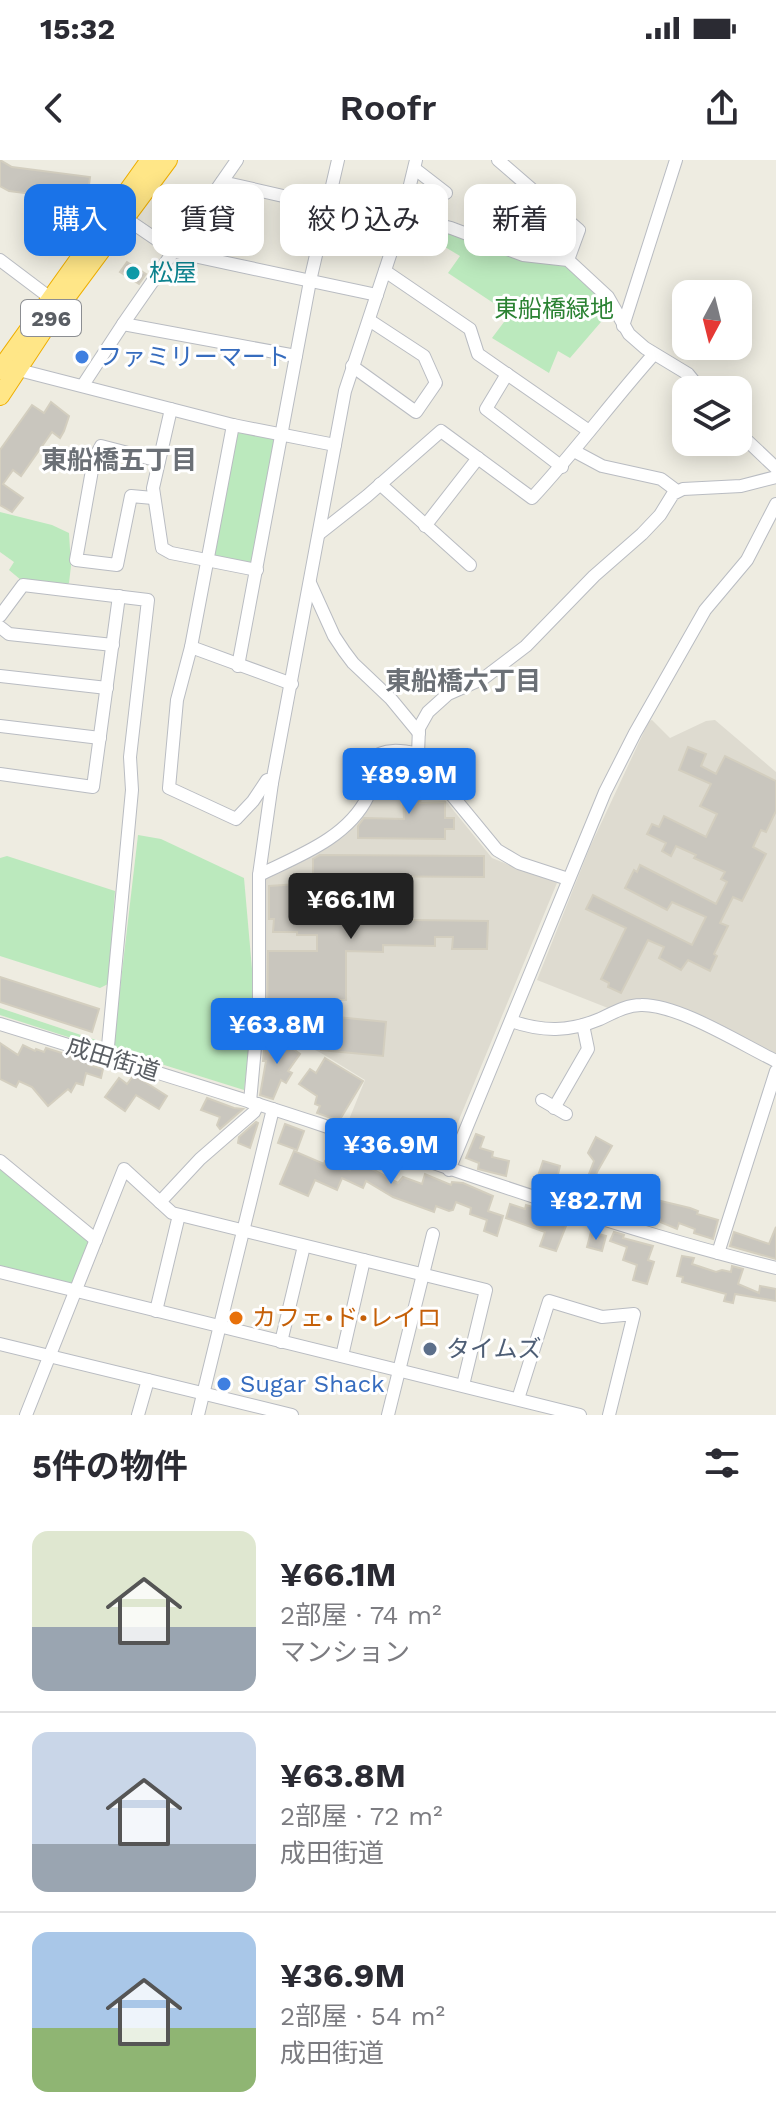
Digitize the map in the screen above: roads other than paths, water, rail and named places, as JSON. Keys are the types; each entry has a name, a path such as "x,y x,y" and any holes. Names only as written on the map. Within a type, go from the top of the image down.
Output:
{"highway":[{"name":"296","path":"0,396 5,367 49,297 150,160"},
{"name":"296","path":"136,203 168,160"},
{"name":"296","path":"5,367 56,311 97,256"}],"street":[{"path":"237,160 222,182 280,195"},
{"path":"332,184 338,160"},
{"path":"498,160 579,230 568,260"},
{"path":"623,326 676,160"},
{"path":"416,165 436,184"},
{"path":"448,227 523,255 568,260 608,297 616,307 623,326 654,354 690,376"},
{"path":"83,385 172,256"},
{"path":"194,256 377,295"},
{"path":"238,666 316,256"},
{"path":"160,1202 200,1159 254,1112 259,1003 259,875 272,783 352,366 390,256"},
{"path":"0,260 49,297"},
{"path":"385,271 470,329 478,354 589,431"},
{"path":"352,366 416,412 436,383 424,356 369,320"},
{"path":"123,324 296,356"},
{"path":"320,533 441,431 532,498 562,467 654,354"},
{"path":"5,367 233,425 335,445"},
{"path":"507,374 486,409 562,467"},
{"path":"171,409 153,498 162,548 171,553 257,570"},
{"path":"233,425 191,647 177,700 169,788 236,819 267,780 272,783"},
{"path":"752,445 776,468"},
{"path":"153,498 131,496 117,565 76,560 94,459 101,446 159,461"},
{"path":"574,451 602,466 661,479 677,491 741,486 776,477"},
{"path":"425,526 478,458"},
{"path":"380,484 470,565"},
{"path":"418,754 419,733 428,712 448,694 484,678 526,646 594,576 642,534 677,491"},
{"path":"449,1170 605,792 705,610 747,560 776,504"},
{"path":"310,583 334,636 353,663 391,699 419,733"},
{"path":"0,616 23,585 148,600 130,757 132,790 107,1057"},
{"path":"0,774 93,787 119,596"},
{"path":"0,627 9,634 113,645"},
{"path":"191,647 292,684"},
{"path":"0,676 107,688"},
{"path":"0,726 100,738"},
{"path":"259,875 332,837 369,794 370,759 379,752 402,750 418,754 497,850 519,863 568,879"},
{"path":"511,1021 547,1031 583,1025 631,1006 661,1007 776,1061"},
{"name":"成田街道","path":"0,1024 273,1109 449,1170 776,1268"},
{"path":"542,1100 560,1111 588,1049 583,1025"},
{"path":"718,1253 776,1071"},
{"path":"198,1415 273,1109"},
{"path":"0,1161 96,1240"},
{"path":"26,1415 124,1169 172,1213 486,1290 463,1385"},
{"path":"156,1311 179,1215"},
{"path":"388,1415 433,1234"},
{"path":"281,1342 304,1246"},
{"path":"342,1356 364,1260"},
{"path":"0,1272 580,1415"},
{"path":"518,1399 549,1301 602,1317 634,1314 609,1415"},
{"path":"0,1344 203,1393 258,1411 292,1415"},
{"path":"138,1415 148,1380"}],"place":[{"name":"松屋","path":"133,273"},
{"name":"ファミリーマート","path":"82,357"},
{"name":"カフェ•ド•レイロ","path":"236,1318"},
{"name":"タイムズ","path":"430,1349"},
{"name":"Sugar Shack","path":"224,1384"}],"district":[{"name":"東船橋五丁目","path":"119,460"},
{"name":"東船橋六丁目","path":"463,681"}],"park label":[{"name":"東船橋緑地","path":"554,309"}]}
